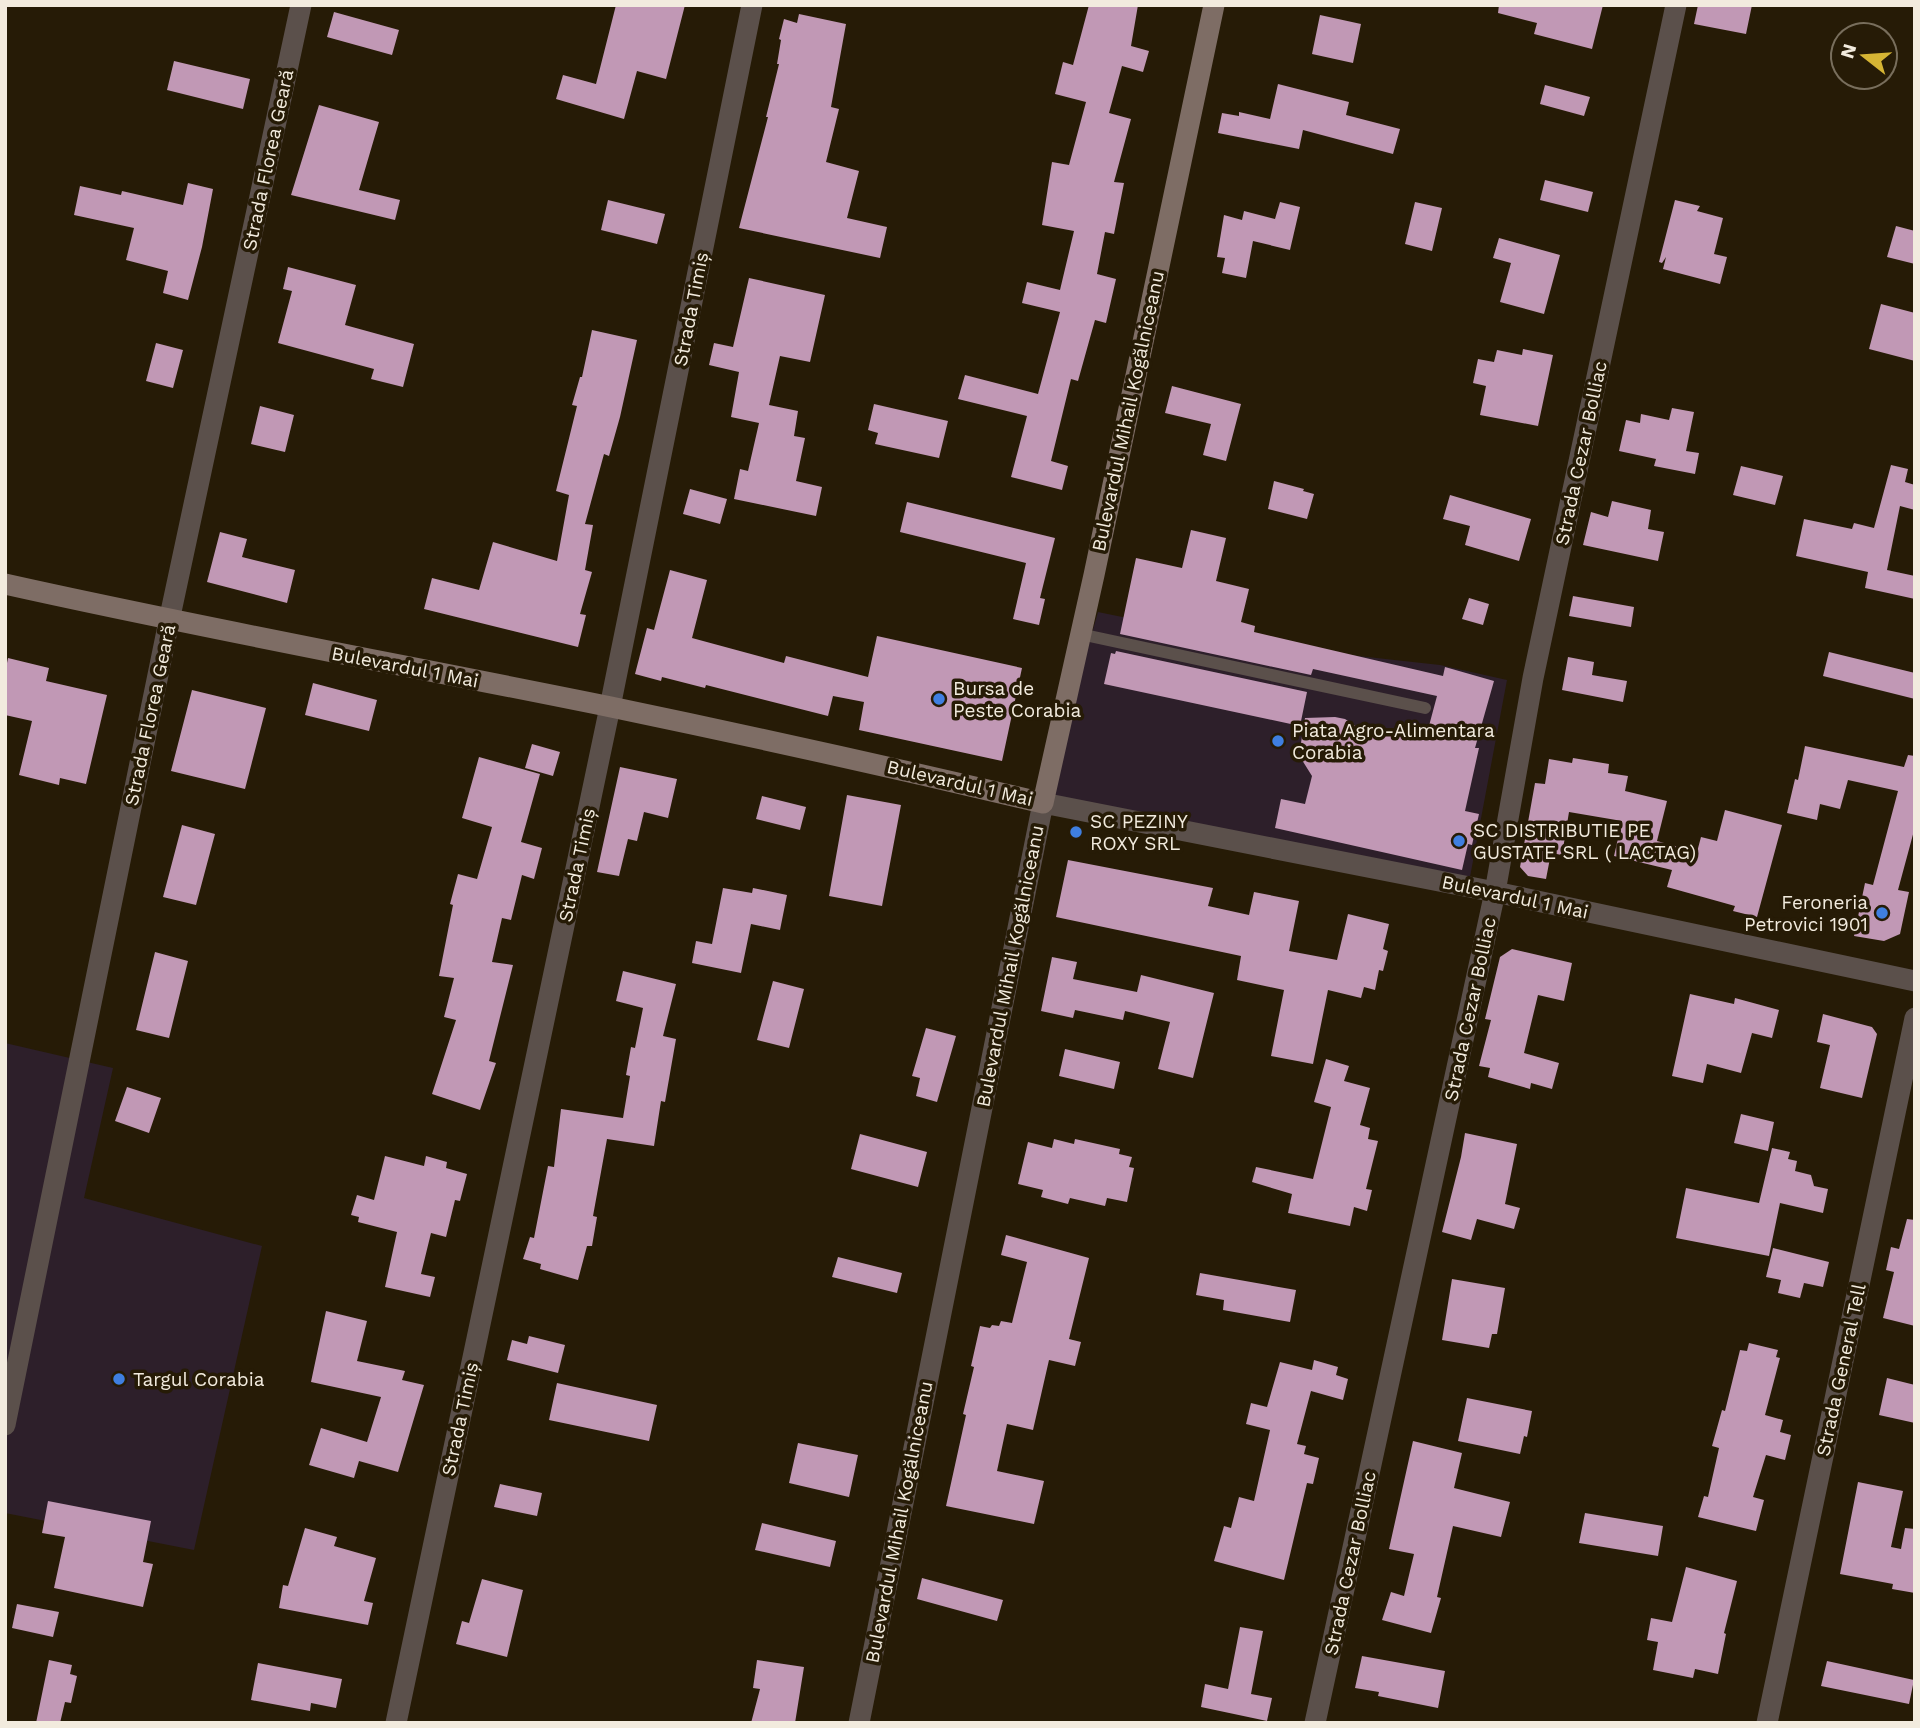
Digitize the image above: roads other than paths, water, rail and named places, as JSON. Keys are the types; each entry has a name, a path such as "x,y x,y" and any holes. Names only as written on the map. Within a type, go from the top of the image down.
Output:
{"main road":[{"name":"Bulevardul Mihail Kogălniceanu","path":"1043,803 1214,5"},
{"name":"Bulevardul 1 Mai","path":"5,584 169,621 836,754 1043,803"}],"street":[{"name":"Strada Florea Geară","path":"5,1425 169,621 301,5"},
{"name":"Strada Timiș","path":"396,1723 610,707 752,5"},
{"name":"Strada Cezar Bolliac","path":"1315,1723 1495,892 1533,678 1676,5"},
{"name":"Bulevardul 1 Mai","path":"1043,803 1495,892 1915,981"},
{"name":"Bulevardul Mihail Kogălniceanu","path":"859,1723 1043,803"},
{"name":"Strada General Tell","path":"1767,1723 1915,1018"}],"lane":[{"path":"1080,634 1425,708"}],"place":[{"name":"Bursa de Peste Corabia","path":"939,699"},
{"name":"Piata Agro-Alimentara Corabia","path":"1278,741"},
{"name":"SC PEZINY ROXY SRL","path":"1076,832"},
{"name":"SC DISTRIBUTIE PE GUSTATE SRL ( LACTAG)","path":"1459,841"},
{"name":"Feroneria Petrovici 1901","path":"1882,913"},
{"name":"Targul Corabia","path":"119,1379"}]}
